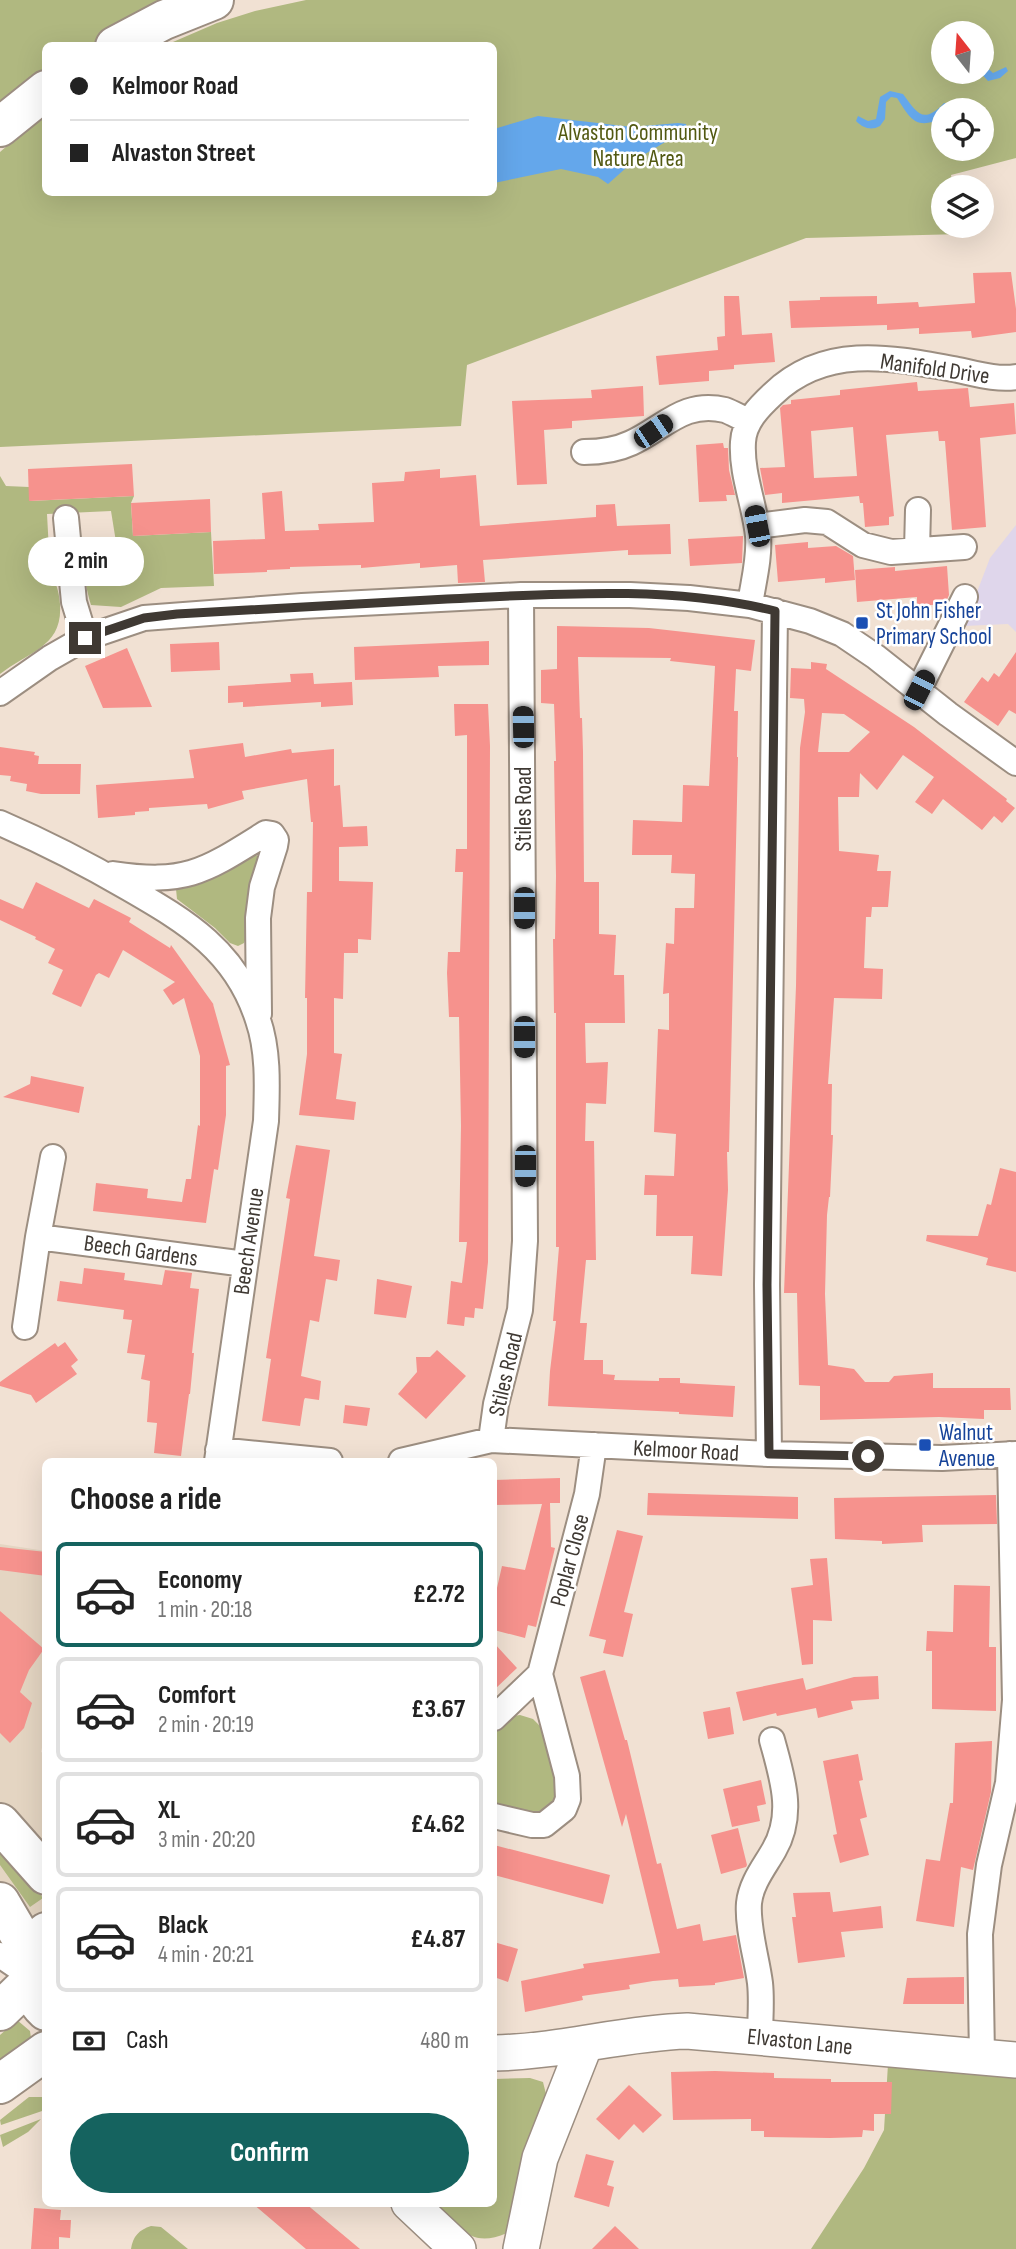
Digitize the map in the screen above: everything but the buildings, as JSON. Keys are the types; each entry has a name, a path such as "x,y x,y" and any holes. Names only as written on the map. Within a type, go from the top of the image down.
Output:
{"highway":[{"path":"123,42 164,20 214,0"},
{"path":"0,127 42,93"},
{"path":"0,1823 42,1870"},
{"path":"0,1902 30,1968 0,2011"},
{"path":"0,2084 42,2054"}],"street":[{"name":"Manifold Drive","path":"750,421 760,406 787,381 804,370 837,361 863,358 909,361 979,374 1016,377"},
{"path":"584,452 601,452 629,444 683,411 700,408 724,410 750,421 743,444 759,540 750,605"},
{"path":"917,550 918,510"},
{"path":"66,518 74,602 85,638"},
{"path":"757,526 805,520 827,522 863,545 891,552 964,547"},
{"path":"2,690 85,638 144,618 521,595 689,598 750,605 842,634 1016,763"},
{"name":"Stiles Road","path":"491,1440 496,1404 520,1310 525,1241 521,595"},
{"path":"919,690 965,597"},
{"path":"769,1454 767,1285 775,611"},
{"name":"Beech Avenue","path":"0,822 102,872 180,918 206,939 229,963 259,1021"},
{"name":"Beech Avenue","path":"102,872 163,879 182,876 202,871 266,833 272,834 276,840 262,887 258,918 259,1021 267,1070 266,1121 218,1456"},
{"path":"25,1327 53,1157"},
{"name":"Beech Gardens","path":"38,1237 245,1264"},
{"name":"Kelmoor Road","path":"414,1458 491,1440 769,1454 942,1458 1013,1454"},
{"name":"Poplar Close","path":"497,1817 544,1825 564,1809 568,1799 567,1776 540,1674 587,1494 594,1445"},
{"path":"999,2058 979,1934 989,1865 1009,1783 1015,1700 1013,1454"},
{"path":"218,1456 263,1458"},
{"path":"497,1715 540,1674"},
{"path":"760,2037 760,1987 749,1908 755,1882 781,1834 787,1809 772,1740"},
{"name":"Elvaston Lane","path":"497,2053 584,2044 657,2032 700,2032 999,2058"},
{"path":"521,2249 540,2158 584,2044"},
{"path":"413,2207 458,2249"}],"shaded area":[{"path":"1016,525 1016,632 1008,624 964,626 990,558"},
{"path":"0,1544 42,1550 42,1916 0,1947"}],"green space":[{"path":"0,0 190,0 99,42 42,42 42,75 0,107"},
{"name":"Alvaston Community Nature Area","path":"306,0 1016,0 1016,158 951,175 931,175 931,235 806,238 467,365 461,426 0,447 0,152 42,116 42,196 497,196 497,42 173,42 217,23 255,11"},
{"path":"0,476 6,486 29,487 30,501 134,496 131,503 133,536 211,532 214,586 161,588 121,607 91,605 85,559 90,546 116,542 111,511 47,514 49,551 46,555 35,556 34,566 47,567 56,585 60,604 56,630 42,646 0,674"},
{"path":"252,853 258,856 260,866 247,936 244,943 238,946 230,943 177,899 176,889"},
{"path":"520,1715 533,1719 543,1729 558,1786 558,1796 553,1807 536,1816 497,1808 497,1727 507,1717"},
{"path":"0,1842 42,1899 30,1907 0,1865"},
{"path":"17,2020 30,2031 31,2038 0,2059 0,2035"},
{"path":"888,2064 1016,2064 1016,2249 811,2249 864,2168 884,2130"},
{"path":"530,2078 543,2082 546,2094 507,2233 494,2237 474,2237 459,2227 439,2207 497,2207 497,2079"},
{"path":"29,2097 42,2097 42,2111 1,2125 0,2120"},
{"path":"41,2119 28,2132 3,2147 0,2135"},
{"path":"151,2226 161,2227 188,2249 131,2249 137,2234"}],"water":[{"path":"1006,67 1008,71 994,80 994,73"},
{"path":"890,91 903,94 921,114 931,114 931,122 915,121 897,98 891,97 886,102 885,119 880,126 867,128 856,121 858,116 868,121 876,119 880,97"},
{"path":"538,116 632,127 678,123 686,124 687,129 635,160 608,184 598,177 561,169 497,182 497,128"}],"place":[{"name":"St John Fisher Primary School","path":"862,623"},
{"name":"Walnut Avenue","path":"925,1445"}],"route":[{"path":"85,638 144,618 177,614 521,595 689,598 750,605 775,611 767,1285 769,1454 868,1456"}]}
